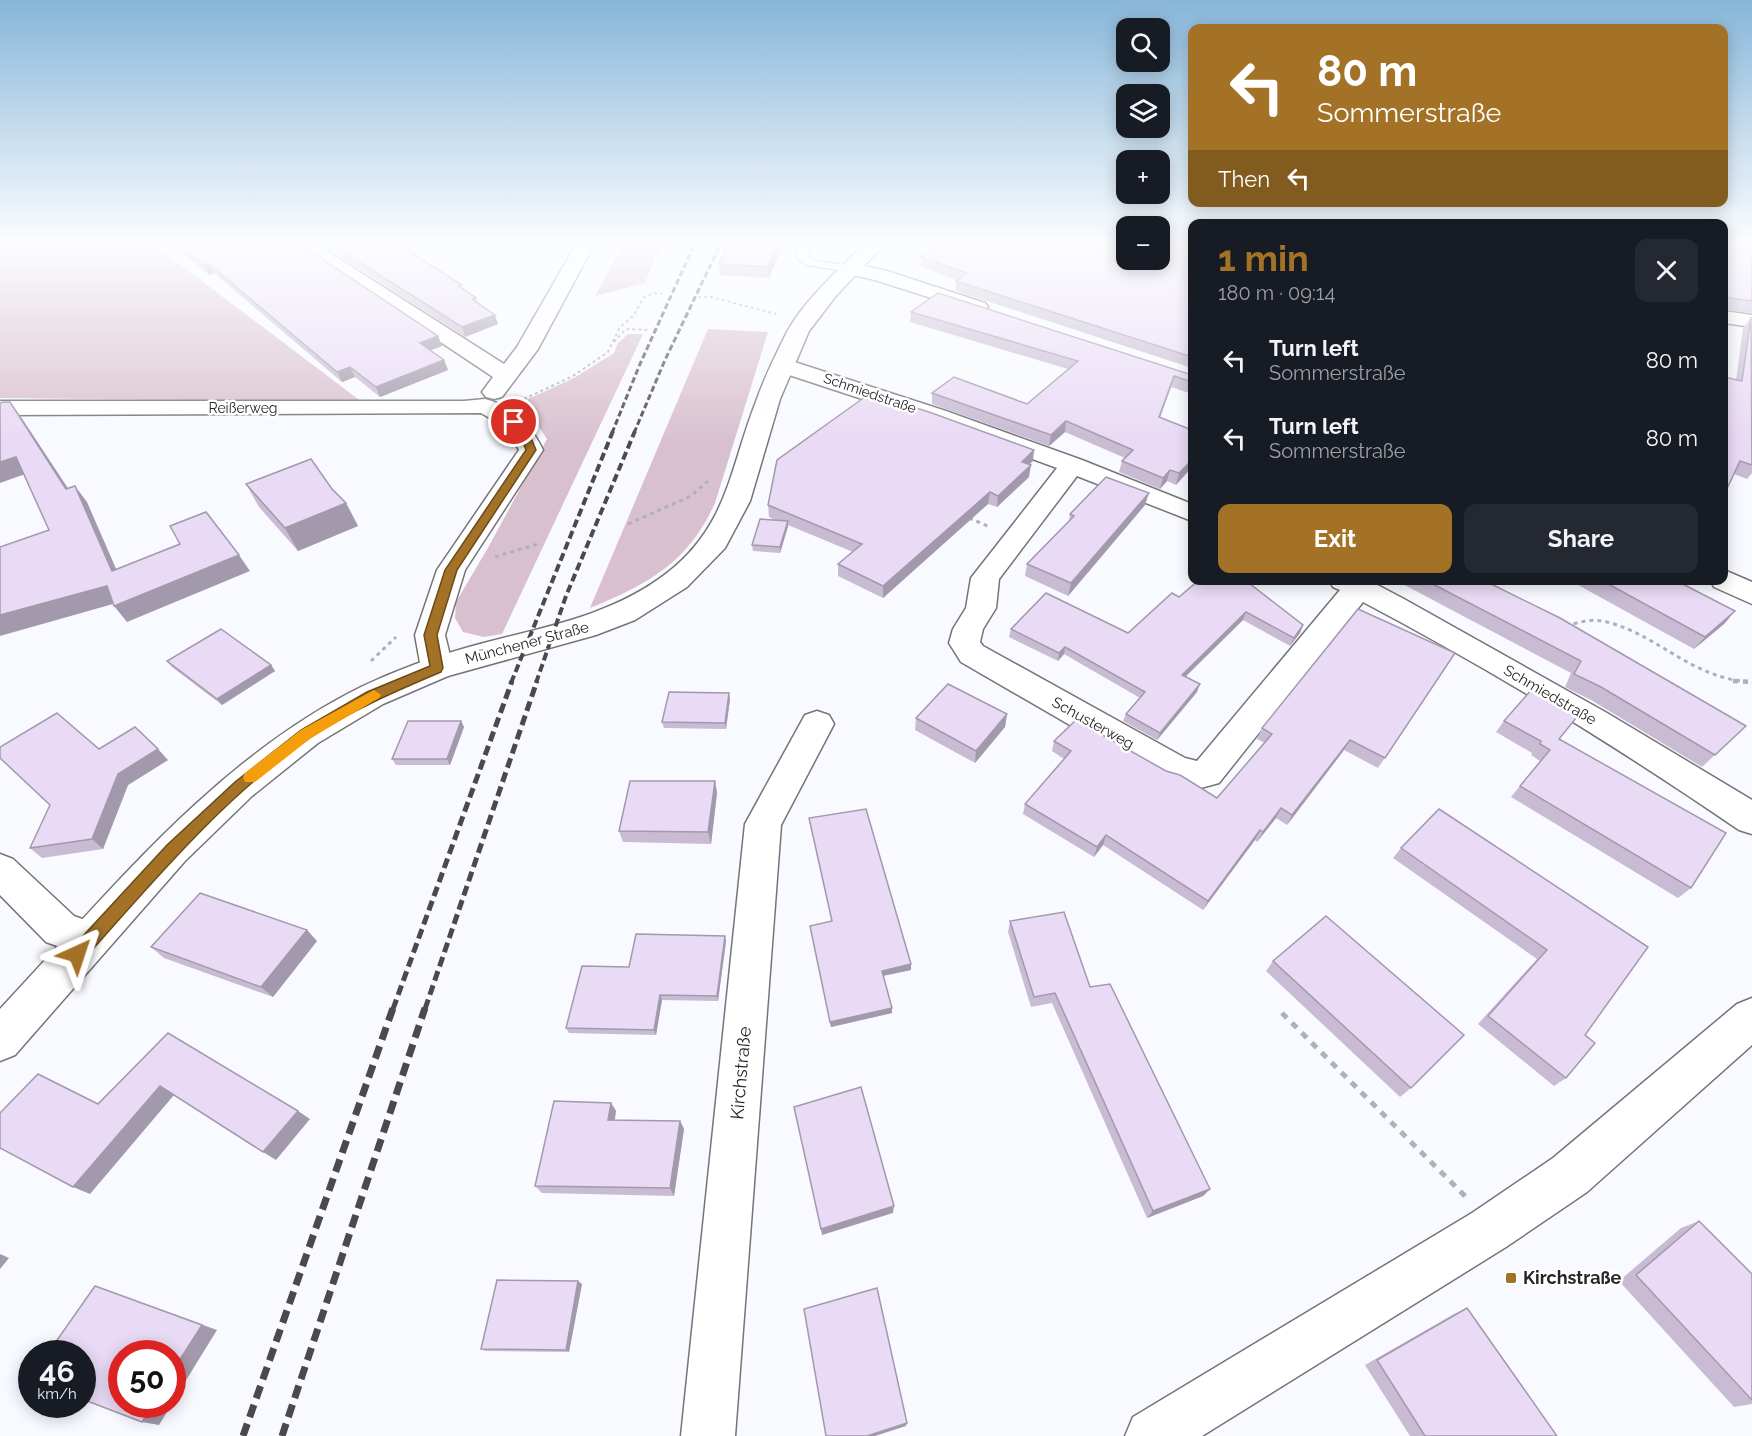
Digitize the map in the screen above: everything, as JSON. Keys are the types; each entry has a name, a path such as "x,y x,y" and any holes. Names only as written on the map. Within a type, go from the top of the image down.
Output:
{"street":[{"path":"402,308 505,375"},
{"path":"437,668 430,635 451,570 531,450 523,431 514,422 485,406 505,375 527,349 550,308"},
{"name":"Münchener Straße","path":"0,1040 172,850 248,779 306,734 372,696 437,668 585,628 624,613 676,580 715,542 737,501 755,435 782,364 799,330 818,308"},
{"path":"980,308 995,313"},
{"path":"1728,318 1752,321"},
{"name":"Schmiedstraße","path":"782,364 857,387 1073,465 1188,511"},
{"name":"Reißerweg","path":"0,408 464,408 485,406"},
{"name":"Schusterweg","path":"1073,465 985,578 981,608 965,635 966,649 1175,769 1197,775 1206,773 1349,585"},
{"path":"1728,582 1752,594"},
{"name":"Schmiedstraße","path":"1352,585 1433,627 1666,763 1752,819"},
{"name":"Kirchstraße","path":"708,1436 763,824 817,724"},
{"path":"0,870 60,929 90,940"},
{"path":"1152,1436 1489,1230 1570,1175 1752,1018"}],"path":[{"path":"538,390 537,394 573,376 608,352 620,327 634,315 637,308"},
{"path":"753,308 772,313"},
{"path":"613,343 626,329 648,330"},
{"path":"966,517 1018,538"},
{"path":"1562,627 1580,622 1606,621 1638,635 1709,673 1737,683 1752,682"},
{"path":"1282,1013 1459,1188 1489,1230"}],"shaded area":[{"path":"0,308 238,308 362,402 0,398"},
{"path":"708,329 768,332 715,503 692,541 664,569 630,590 590,608"},
{"path":"628,334 643,334 502,634 484,637 463,632 455,618 456,602 547,439 519,403 574,378 614,353 618,343"}],"building":[{"path":"261,308 396,308 438,336 420,343 444,360 376,387 350,367 337,372"},
{"path":"432,308 485,308 495,315 462,327"},
{"path":"917,308 985,308 1188,374 1188,381 1174,376 1159,417 1188,428 1188,464 1179,473 1170,470 1163,478 1122,461 1133,450 1066,421 1051,435 932,393 954,377 1027,404 1078,361 911,312"},
{"path":"1040,308 1188,308 1188,356"},
{"path":"1751,317 1752,465 1740,461 1728,486 1728,378 1742,381"},
{"path":"869,394 910,409 913,407 929,412 1034,450 1022,462 1031,465 998,496 990,492 883,586 838,564 862,544 768,505 777,460"},
{"path":"10,402 66,489 75,486 112,571 180,544 170,526 206,512 239,555 114,606 107,586 0,615 0,547 49,530 16,457 0,462 0,403"},
{"path":"311,459 332,489 346,503 285,528 246,484"},
{"path":"1106,477 1149,493 1071,583 1027,564 1074,516 1070,514"},
{"path":"760,519 788,521 780,547 752,545"},
{"path":"1193,585 1251,585 1303,625 1294,638 1246,612 1182,675 1200,684 1160,733 1126,714 1145,692 1065,647 1059,653 1011,629 1046,593 1128,633 1172,593 1179,597"},
{"path":"1435,585 1493,585 1560,618 1746,726 1715,755 1601,687 1574,674 1581,661"},
{"path":"1610,585 1685,585 1735,611 1705,637"},
{"path":"1358,609 1455,653 1385,758 1350,740 1292,815 1281,808 1263,832 1260,830 1208,901 1106,835 1097,847 1025,804 1071,751 1054,741 1076,720 1166,771 1180,775 1217,798 1272,734 1262,728"},
{"path":"221,629 271,665 217,699 167,661"},
{"path":"948,684 1007,714 976,751 916,718"},
{"path":"1533,688 1581,712 1559,739 1726,833 1691,888 1520,786 1550,750 1540,744 1541,741 1504,721"},
{"path":"669,692 729,693 725,723 662,722"},
{"path":"57,713 99,749 135,727 158,749 118,774 92,839 30,848 50,805 0,758 0,747"},
{"path":"408,721 461,721 447,759 392,759"},
{"path":"630,781 715,781 708,832 619,831"},
{"path":"866,809 911,964 882,971 892,1008 830,1022 810,926 832,921 809,818"},
{"path":"1439,809 1648,947 1585,1035 1595,1043 1566,1078 1488,1016 1547,950 1401,848"},
{"path":"200,893 307,930 261,987 151,947"},
{"path":"1064,912 1090,987 1110,984 1210,1189 1153,1211 1055,993 1034,997 1010,921"},
{"path":"1326,916 1464,1035 1411,1088 1273,961"},
{"path":"636,934 725,936 717,996 660,995 654,1030 566,1028 582,966 629,967"},
{"path":"168,1033 298,1111 263,1152 160,1086 73,1187 0,1148 0,1113 38,1074 98,1104"},
{"path":"861,1087 894,1206 821,1229 794,1107"},
{"path":"554,1101 611,1103 608,1120 680,1121 670,1188 535,1186"},
{"path":"1699,1221 1752,1274 1752,1400 1636,1275"},
{"path":"497,1280 578,1281 566,1350 481,1349"},
{"path":"95,1286 202,1325 186,1350 186,1340 108,1340 108,1409 96,1404 96,1340 57,1340"},
{"path":"877,1288 907,1423 867,1436 826,1436 804,1309"},
{"path":"1467,1308 1557,1436 1425,1436 1377,1360"},
{"path":"132,1418 144,1418 142,1422"}],"railway":[{"path":"612,433 665,308"},
{"path":"634,433 690,308"},
{"path":"511,683 613,431"},
{"path":"536,683 566,596 635,431"},
{"path":"393,1009 512,681"},
{"path":"425,1009 537,681"},
{"path":"243,1436 393,1008"},
{"path":"282,1436 425,1008"}],"slow traffic":[{"path":"250,777 306,734 374,695"}],"place":[{"name":"Kirchstraße","path":"1511,1278"}],"route":[{"path":"77,954 172,850 240,786 306,734 372,696 437,668 430,635 451,570 531,450 523,431 514,422"}]}
